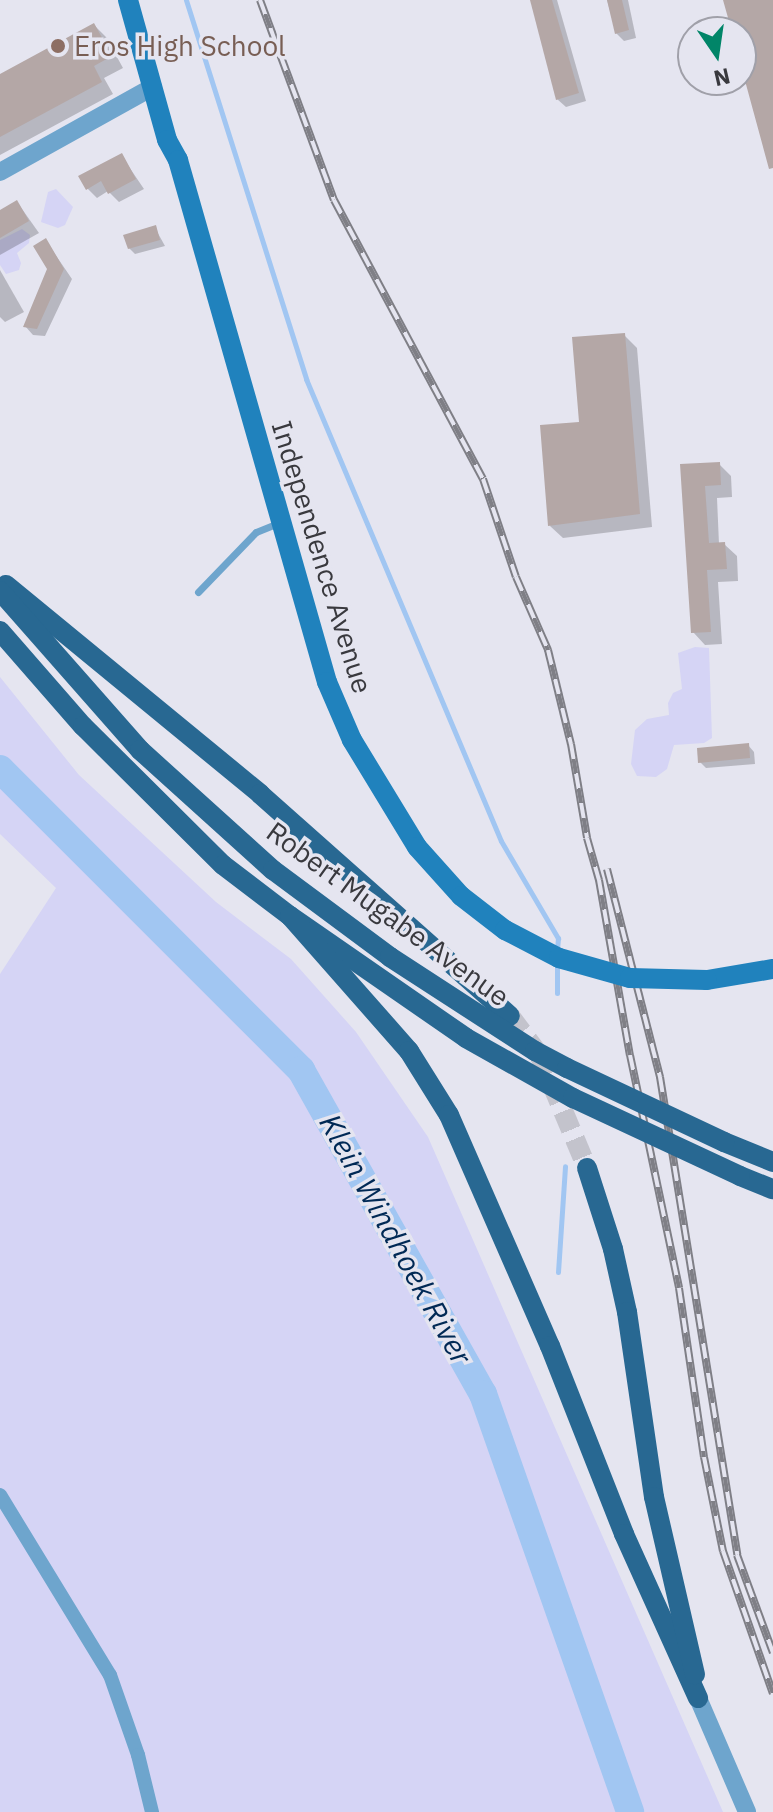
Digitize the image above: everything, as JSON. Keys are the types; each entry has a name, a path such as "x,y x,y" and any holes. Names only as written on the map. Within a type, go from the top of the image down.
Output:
{"main road":[{"name":"Independence Avenue","path":"128,0 177,136 178,160 327,682 380,790 431,864 461,896 505,930 559,958 630,978 707,980 773,969"},
{"name":"Independence Avenue","path":"140,0 158,84"},
{"path":"0,580 260,794 510,1016"},
{"name":"Robert Mugabe Avenue","path":"0,591 140,750 262,861 321,908 475,1013 567,1068 773,1162"},
{"name":"Robert Mugabe Avenue","path":"0,631 83,726 156,800 223,865 290,916 466,1038 573,1098 773,1189"},
{"path":"290,916 409,1051 449,1115 550,1346 624,1534 698,1698"},
{"path":"587,1168 613,1249 627,1312 654,1497 698,1698"}],"street":[{"path":"0,172 158,84"},
{"path":"0,1495 110,1675 138,1755 152,1812"},
{"path":"698,1698 747,1812"}],"lane":[{"path":"198,592 256,532 280,522"}],"shaded area":[{"path":"56,189 73,207 65,225 58,228 41,222 48,192"},
{"path":"22,229 30,235 29,243 17,253 21,263 19,270 6,274 0,265 0,240"},
{"path":"695,647 709,648 712,738 704,743 674,745 667,769 656,777 637,776 631,764 635,730 647,719 669,715 668,703 673,693 682,689 678,653"},
{"path":"0,677 79,775 216,902 291,959 356,1032 428,1137 723,1812 0,1812 0,974 56,888 0,834"}],"building":[{"path":"530,0 552,0 579,93 556,100"},
{"path":"607,0 622,0 629,30 615,34"},
{"path":"723,0 773,0 773,168 769,169 749,96 757,96 757,16 728,16"},
{"path":"94,23 112,56 94,66 102,82 0,137 0,74"},
{"path":"122,153 136,179 108,194 101,181 86,190 78,176"},
{"path":"17,200 29,221 0,238 0,210"},
{"path":"156,225 160,240 128,249 123,235"},
{"path":"46,238 64,269 37,329 23,327 47,269 33,246"},
{"path":"625,333 640,514 548,526 540,425 579,422 572,337"},
{"path":"720,462 721,485 705,486 709,543 725,542 727,569 707,570 711,632 691,633 680,464"},
{"path":"749,743 750,758 698,763 697,748"}],"waterway":[{"path":"186,0 306,379 501,841 558,938 557,950"},
{"name":"Klein Windhoek River","path":"0,769 301,1070 483,1394 630,1812"},
{"path":"557,964 557,993"},
{"path":"558,1272 565,1166"}],"tunnel":[{"path":"510,1016 540,1056 587,1168"}],"railway":[{"path":"260,0 334,200 483,479 516,577 548,650 571,744 587,838 599,880 630,1055 679,1288 704,1457 723,1551 773,1694"},
{"path":"607,869 660,1077 737,1555 773,1653"}],"place":[{"name":"Eros High School","path":"58,46"}]}
